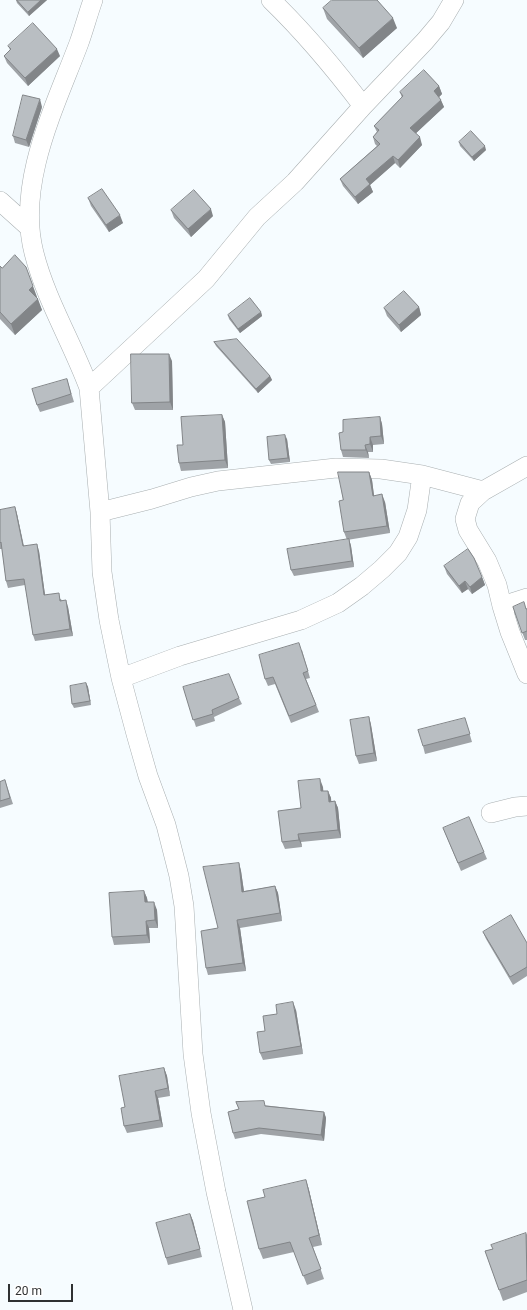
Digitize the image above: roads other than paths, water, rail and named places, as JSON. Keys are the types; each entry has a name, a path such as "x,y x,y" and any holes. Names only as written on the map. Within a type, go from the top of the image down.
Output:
{"street":[{"path":"93,0 79,42 57,96 36,163 30,191 30,228 34,252 53,308 83,370 89,388 100,512 102,572 109,620 121,678 148,776 166,825 179,876 184,906 193,1054 200,1106 216,1192 243,1310"},
{"path":"271,0 309,40 363,106"},
{"path":"89,388 206,279 257,217 295,182 363,106 425,41 441,22 454,0"},
{"path":"0,201 30,228"},
{"path":"527,466 484,490 470,503 465,518 468,530 487,561 497,585 510,632 527,674"},
{"path":"100,512 152,499 191,487 254,477 336,468 381,469 422,475 484,490"},
{"path":"121,678 180,656 301,620 338,603 382,569 398,553 408,537 417,510 422,475"},
{"path":"502,606 527,598"},
{"path":"491,813 515,807 527,806"}]}
